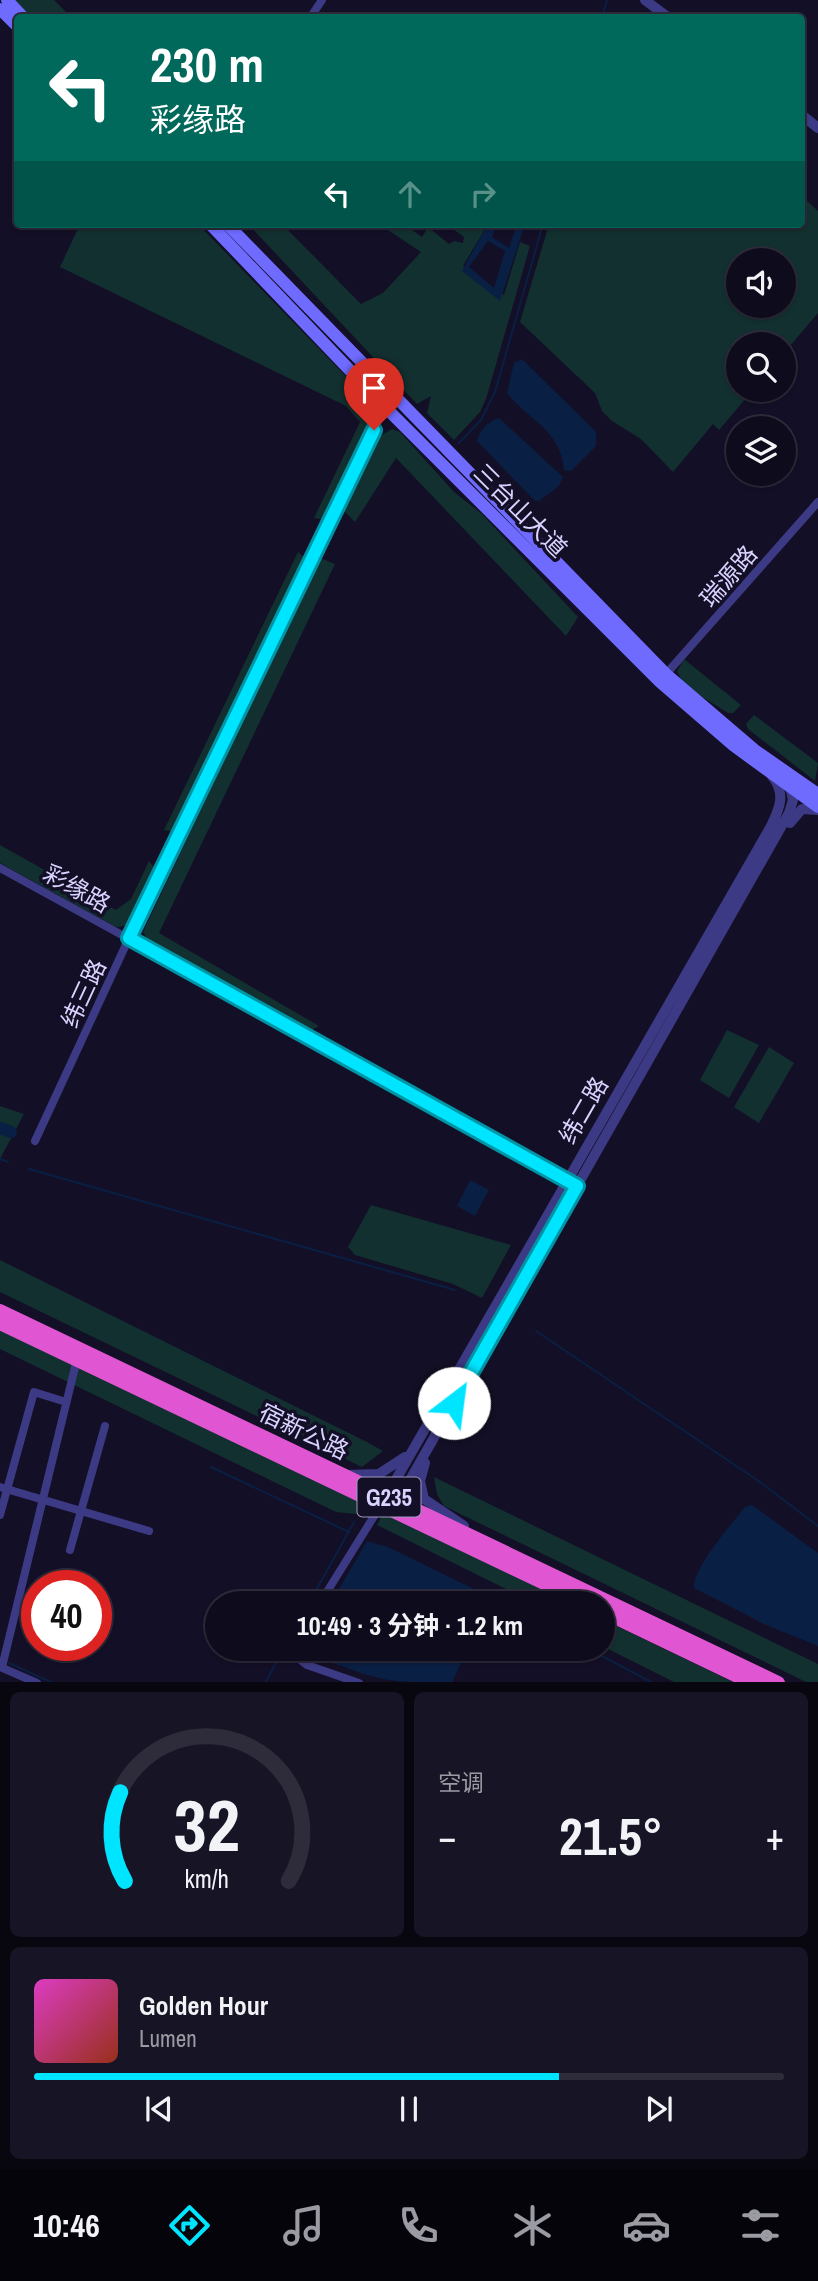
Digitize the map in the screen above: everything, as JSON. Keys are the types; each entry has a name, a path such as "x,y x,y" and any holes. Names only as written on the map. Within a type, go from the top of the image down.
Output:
{"highway":[{"name":"宿新公路","path":"0,1311 78,1354 778,1682"},
{"name":"宿新公路","path":"0,1323 78,1354 342,1474 563,1591"},
{"path":"615,1617 752,1682"}],"main road":[{"path":"7,0 20,14"},
{"path":"0,9 14,23"},
{"name":"三台山大道","path":"214,228 385,407 660,682 701,719 774,770 818,794"},
{"name":"三台山大道","path":"231,228 666,674 791,788 818,809"}],"street":[{"path":"645,0 663,14"},
{"name":"纬三路","path":"35,1141 129,938 385,407"},
{"name":"瑞源路","path":"666,674 818,502"},
{"name":"纬二路","path":"389,1501 437,1434 572,1183 778,812 782,799 774,770"},
{"name":"纬二路","path":"389,1501 433,1414 789,813 793,800 791,788"},
{"path":"744,892 762,872 794,816 806,808 818,809"},
{"name":"彩缘路","path":"0,868 572,1183"},
{"path":"37,1682 1,1667 78,1354"},
{"path":"0,1515 3,1488 34,1392 66,1402"},
{"path":"342,1474 379,1474 395,1466 433,1414"},
{"path":"70,1550 104,1426"},
{"path":"437,1434 421,1472 424,1499 441,1512 530,1564"},
{"path":"3,1488 149,1531"},
{"path":"328,1591 389,1501"},
{"path":"302,1661 359,1682"}],"green space":[{"path":"13,0 54,0 68,14 26,14"},
{"path":"805,199 818,211 818,313 796,339 796,332 726,332 726,402 743,402 731,416 726,416 726,422 719,430 713,424 673,472 641,439 612,421 602,411 595,393 520,322 548,228 805,228"},
{"path":"78,228 202,228 369,400 372,418 325,520 314,518 360,422 346,406 60,267"},
{"path":"252,228 286,228 361,304 383,293 421,252 385,228 410,228 422,237 429,228 449,244 454,241 463,243 464,237 452,228 486,228 463,266 504,295 520,242 530,246 480,412 454,440 427,413 431,396 417,404"},
{"path":"392,429 400,432 454,492 482,514 578,617 566,636 396,458 355,522 343,510 380,436"},
{"path":"298,552 306,559 175,832 164,830"},
{"path":"320,558 335,564 159,933 319,1026 308,1032 150,944 143,932"},
{"path":"684,659 741,705 733,713 728,713 696,693 682,681 677,671"},
{"path":"754,715 818,763 815,781 748,729 746,724"},
{"path":"0,845 116,910 131,899 149,861 157,870 137,914 124,926 116,927 0,863"},
{"path":"727,1030 759,1045 729,1098 700,1080"},
{"path":"769,1047 794,1063 759,1123 734,1107"},
{"path":"0,1106 24,1114 0,1159"},
{"path":"371,1205 511,1245 482,1298 453,1284 355,1255 348,1247"},
{"path":"0,1260 383,1451 362,1467 0,1292"},
{"path":"0,1328 370,1505 365,1515 336,1512 0,1349"},
{"path":"434,1477 818,1664 818,1682 806,1682 444,1506 437,1494"},
{"path":"384,1512 545,1591 510,1591 377,1525"},
{"path":"615,1625 733,1682 674,1682 615,1652"}],"water":[{"path":"486,228 495,228 492,237 509,248 516,228 524,228 500,301 462,271","holes":["488,241 505,251 494,288 469,267"]},
{"path":"522,359 596,432 596,446 571,471 564,470 557,445 551,436 507,393 514,363"},
{"path":"499,418 563,477 559,486 539,501 535,501 477,441 485,426"},
{"path":"470,1180 489,1190 475,1216 457,1206"},
{"path":"752,1505 818,1553 818,1646 764,1624 694,1588 695,1579 714,1546 745,1507"},
{"path":"367,1541 388,1547 478,1591 338,1591"},
{"path":"324,1661 462,1661 452,1682 387,1680"}],"waterway":[{"path":"603,14 607,0"},
{"path":"459,443 481,420 495,392 542,228"},
{"path":"0,1128 11,1132"},
{"path":"0,1159 8,1162"},
{"path":"29,1169 455,1290"},
{"path":"536,1331 760,1482 818,1526"},
{"path":"211,1467 349,1532"},
{"path":"316,1591 354,1522"},
{"path":"266,1682 277,1661"},
{"path":"612,1661 651,1682"},
{"path":"9,1663 51,1682"}],"route":[{"path":"374,430 129,938 577,1186 454,1403"}]}
